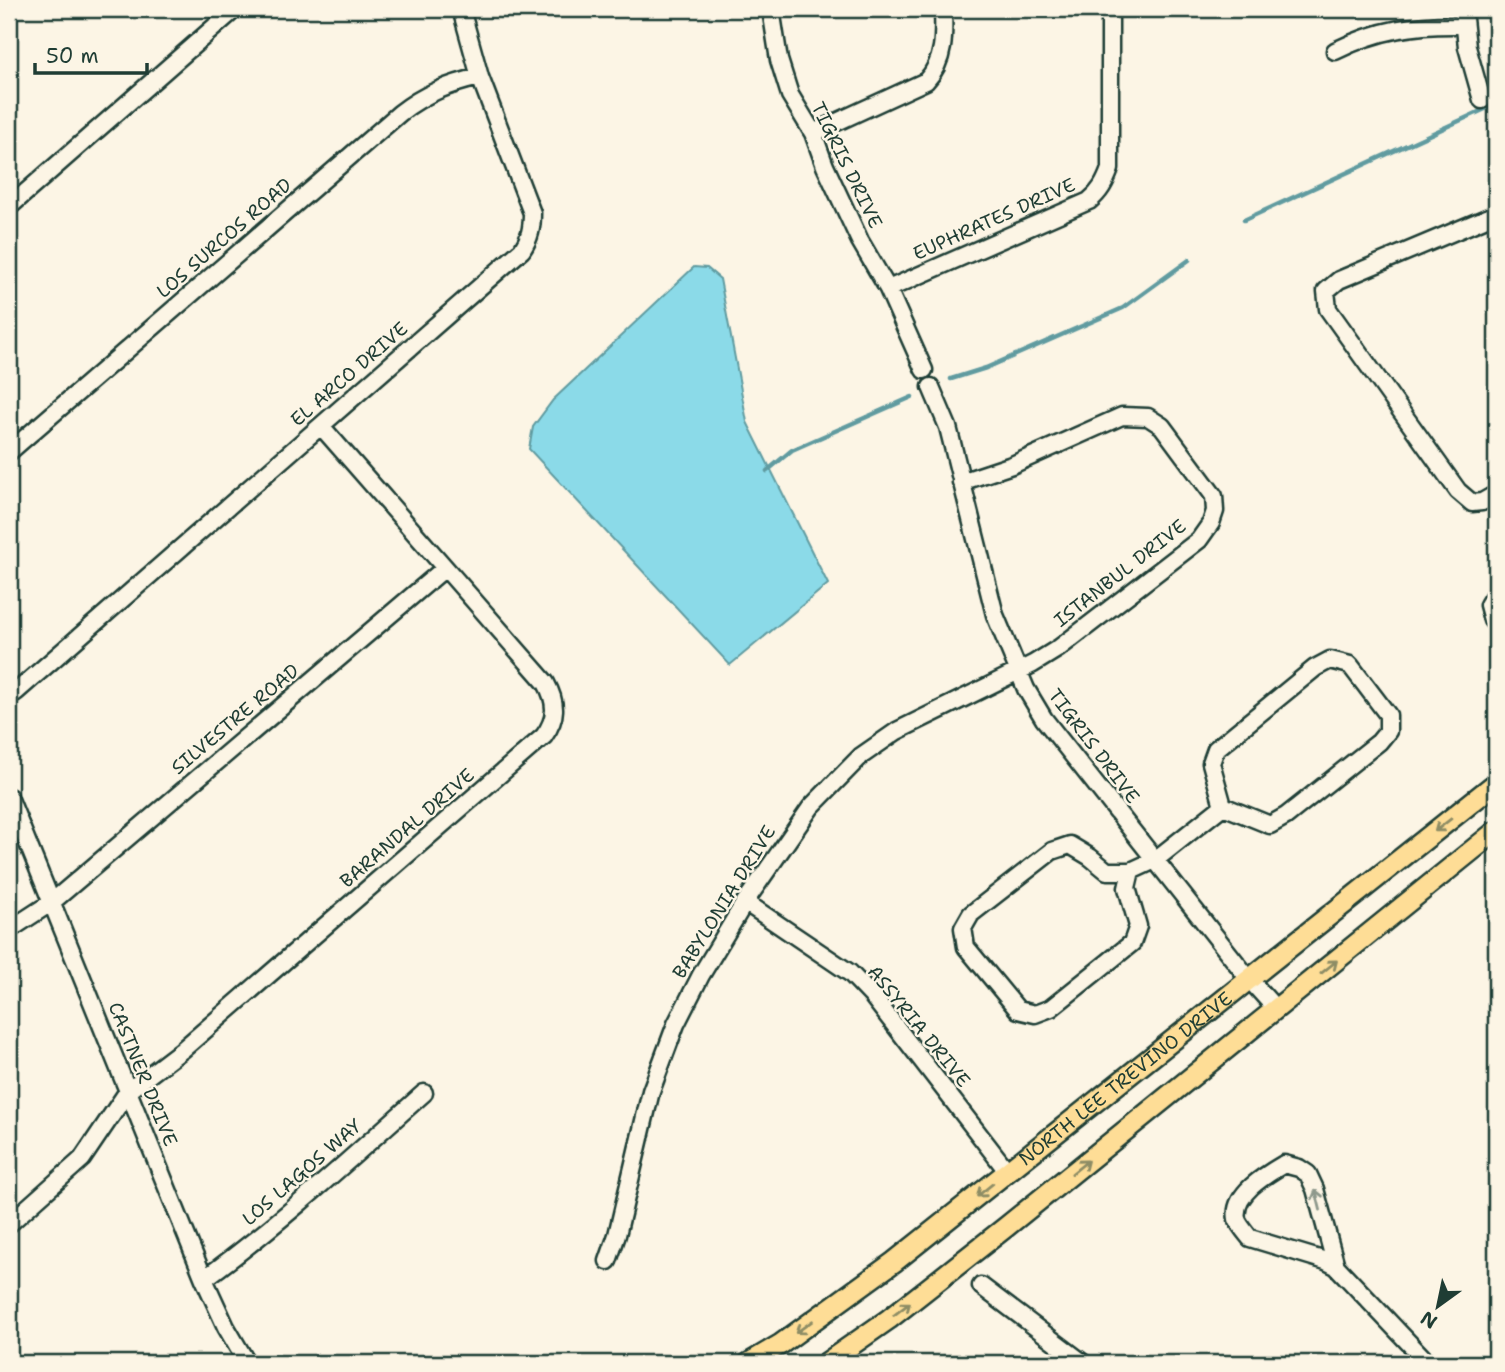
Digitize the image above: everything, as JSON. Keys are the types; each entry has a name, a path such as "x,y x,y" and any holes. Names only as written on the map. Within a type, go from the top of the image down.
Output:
{"main road":[{"name":"NORTH LEE TREVINO DRIVE","path":"749,1363 781,1344 894,1262 1496,783"},
{"path":"826,1363 889,1319 1496,831"}],"street":[{"path":"9,207 235,9"},
{"name":"EL ARCO DRIVE","path":"9,696 522,250 529,239 532,213 480,77 461,9"},
{"name":"TIGRIS DRIVE","path":"771,9 783,78 813,133 860,242 888,289 924,370"},
{"path":"813,133 926,81 934,72 941,55 943,9"},
{"name":"EUPHRATES DRIVE","path":"888,289 1088,201 1098,193 1106,182 1110,169 1111,9"},
{"path":"1335,51 1376,34 1463,17 1473,73 1482,100"},
{"name":"LOS SURCOS ROAD","path":"9,453 400,113 433,91 480,77"},
{"path":"1496,215 1339,280 1326,291 1328,309 1458,491 1472,503 1482,502 1496,494"},
{"name":"TIGRIS DRIVE","path":"930,387 948,427 995,615 1018,671 1044,719 1249,979 1276,1009"},
{"name":"ISTANBUL DRIVE","path":"961,482 1012,466 1122,416 1148,417 1162,426 1214,496 1211,523 1199,540 1059,648 1018,671"},
{"name":"BARANDAL DRIVE","path":"9,1224 82,1159 128,1091 182,1050 534,745 552,726 555,706 546,683 321,426"},
{"name":"SILVESTRE ROAD","path":"9,930 52,902 445,568"},
{"path":"1496,592 1489,605 1492,620 1496,625"},
{"path":"1331,660 1350,665 1388,715 1388,731 1286,816 1270,825 1223,806 1211,763 1216,749 1315,668 1331,660"},
{"name":"BABYLONIA DRIVE","path":"608,1261 617,1235 651,1091 676,1024 701,975 745,902 811,807 861,756 897,731 1018,671"},
{"name":"CASTNER DRIVE","path":"9,797 204,1279 226,1327 247,1363"},
{"path":"1132,871 1127,888 1138,926 1132,943 1051,1008 1035,1014 1018,1010 966,947 962,928 971,914 1052,851 1070,845 1090,856 1107,871 1132,871 1156,860 1223,806"},
{"name":"ASSYRIA DRIVE","path":"745,902 850,973 873,997 1008,1172"},
{"name":"LOS LAGOS WAY","path":"204,1279 270,1228 424,1093"},
{"path":"1336,1266 1315,1189 1308,1174 1284,1164 1247,1192 1239,1205 1237,1218 1250,1238 1336,1266 1428,1363"},
{"path":"981,1286 1083,1363"}],"water":[{"path":"694,267 707,268 720,279 747,422 828,584 730,665 529,449 533,427 553,400"}],"waterway":[{"path":"1244,220 1496,104"},
{"path":"951,379 986,368 1123,308 1189,260"},
{"path":"767,471 792,450 912,397"}]}
